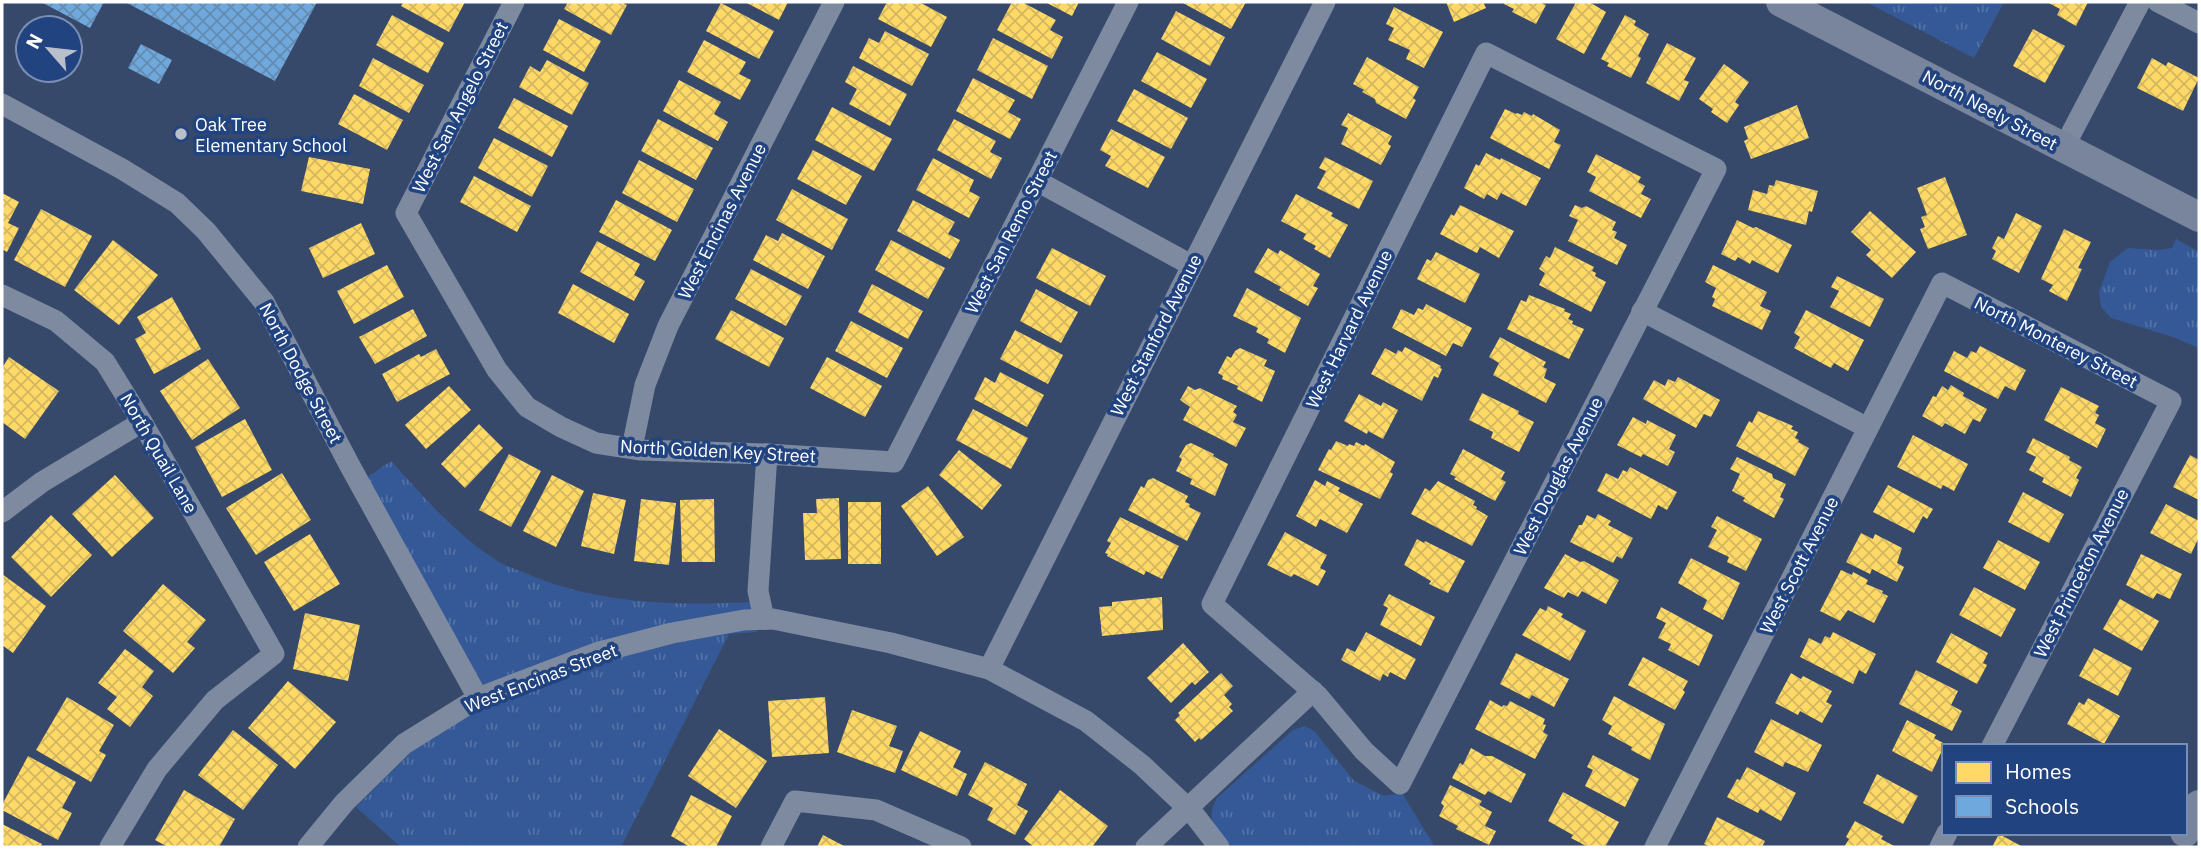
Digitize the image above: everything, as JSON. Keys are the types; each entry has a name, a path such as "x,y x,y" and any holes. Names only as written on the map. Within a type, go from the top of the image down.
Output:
{"street":[{"name":"West San Angelo Street","path":"406,213 514,2"},
{"name":"West Encinas Avenue","path":"632,448 645,384 668,326 834,2"},
{"name":"West San Remo Street","path":"894,463 1128,2"},
{"name":"West Stanford Avenue","path":"989,669 1325,2"},
{"name":"North Neely Street","path":"1781,2 2199,217"},
{"path":"2063,149 2140,2"},
{"path":"2158,2 2199,23"},
{"name":"West Douglas Avenue","path":"1313,691 1364,751 1400,784 1716,169 1486,53"},
{"name":"West Harvard Avenue","path":"1313,691 1212,604 1486,53"},
{"name":"North Dodge Street","path":"2,104 122,169 177,203 206,231 264,302 350,466 478,698"},
{"path":"1037,181 1191,265"},
{"name":"North Golden Key Street","path":"406,213 497,370 527,407 561,427 596,443 632,448 767,453 894,463"},
{"name":"North Monterey Street","path":"1942,283 2171,401"},
{"name":"West Scott Avenue","path":"1655,847 1942,283"},
{"name":"North Quail Lane","path":"2,295 56,321 105,362 274,654 215,700 157,768 110,847"},
{"path":"1643,311 1868,428"},
{"name":"West Princeton Avenue","path":"1993,744 2171,401"},
{"path":"2,512 42,482 142,422"},
{"path":"764,619 758,591 767,453"},
{"name":"West Encinas Street","path":"308,847 344,803 404,744 478,698 596,653 672,633 744,620 773,619 891,643 989,669"},
{"path":"989,669 1086,721 1142,765 1188,808 1219,847"},
{"path":"1146,847 1313,691"},
{"path":"771,847 795,801 876,810 961,847"},
{"path":"2187,828 2199,805"}],"green space":[{"path":"1866,2 2004,2 1974,58"},
{"path":"2176,239 2199,252 2199,348 2111,318 2101,307 2099,292 2110,262 2128,248 2172,248"},
{"path":"391,461 467,539 499,562 525,573 580,591 636,601 693,604 751,602 757,632 729,634 621,847 401,847 356,807 413,750 475,708 354,486"},
{"path":"1305,726 1314,731 1354,781 1384,796 1402,793 1435,847 1230,847 1213,824 1212,812 1217,798 1293,730"},
{"path":"487,819 540,847 472,847"}],"building: Homes":[{"path":"403,2 465,2 449,32 401,6"},
{"path":"568,2 621,2 627,5 611,35 564,9"},
{"path":"745,2 788,2 779,20"},
{"path":"887,2 919,2 947,17 931,47 878,19"},
{"path":"1012,2 1022,2 1056,20 1050,30 1063,37 1052,59 997,30"},
{"path":"1045,2 1079,2 1072,16"},
{"path":"1181,2 1246,2 1231,29"},
{"path":"1446,2 1483,2 1486,8 1454,22"},
{"path":"1539,2 1546,5 1536,24 1512,12 1514,9 1504,4"},
{"path":"1576,2 1592,2 1606,12 1584,54 1556,39"},
{"path":"2047,2 2088,2 2076,26 2057,15 2060,9"},
{"path":"721,3 774,31 759,59 706,31"},
{"path":"1394,7 1443,32 1424,68 1406,59 1410,50 1388,40 1394,28 1386,24"},
{"path":"1176,11 1225,37 1210,66 1161,39"},
{"path":"392,15 444,43 428,73 376,45"},
{"path":"1625,15 1636,21 1634,25 1649,34 1631,78 1607,66 1609,63 1601,59"},
{"path":"559,19 601,41 584,72 543,50"},
{"path":"2033,29 2065,46 2045,83 2013,66"},
{"path":"885,31 929,54 912,86 859,58 869,38 879,43"},
{"path":"993,38 1048,66 1032,99 977,70"},
{"path":"704,40 746,62 739,74 751,80 740,100 687,72"},
{"path":"1667,43 1696,58 1684,80 1689,82 1679,101 1646,83"},
{"path":"1157,52 1207,79 1191,108 1141,81"},
{"path":"1367,57 1419,87 1413,98 1416,100 1406,119 1376,103 1375,99 1353,84"},
{"path":"373,58 424,85 409,113 359,86"},
{"path":"2152,58 2166,66 2168,62 2199,78 2183,111 2137,88"},
{"path":"547,60 589,83 572,115 519,87 530,66 540,72"},
{"path":"1724,64 1749,82 1735,102 1739,105 1727,123 1699,99"},
{"path":"853,66 907,94 890,126 849,104 857,89 845,82"},
{"path":"973,78 1015,100 1008,112 1021,119 1010,139 956,111"},
{"path":"679,80 721,102 714,114 728,122 718,141 663,111"},
{"path":"1134,89 1188,118 1171,149 1117,121"},
{"path":"354,94 403,120 387,150 338,124"},
{"path":"514,98 568,126 552,157 498,128"},
{"path":"1797,105 1809,138 1751,159 1744,141 1748,139 1744,127"},
{"path":"832,107 892,139 874,171 815,140"},
{"path":"1505,109 1516,114 1533,114 1560,130 1554,142 1561,145 1549,169 1490,138"},
{"path":"1348,113 1392,136 1388,144 1391,146 1381,165 1341,144 1348,128 1341,125"},
{"path":"658,119 713,148 696,180 641,151"},
{"path":"954,119 996,141 990,152 1002,158 991,179 937,150"},
{"path":"1111,129 1165,157 1148,188 1105,166 1111,156 1100,150"},
{"path":"494,138 548,166 532,197 478,168"},
{"path":"813,150 862,176 846,205 797,179"},
{"path":"1486,153 1541,178 1526,206 1501,193 1497,200 1487,194 1484,199 1464,188 1476,164 1479,166"},
{"path":"1596,154 1641,177 1638,182 1645,186 1641,194 1651,199 1641,218 1589,191 1596,177 1587,172"},
{"path":"309,157 370,169 363,204 301,191"},
{"path":"1325,157 1373,181 1359,209 1317,188 1326,171 1319,168"},
{"path":"933,158 974,180 969,191 980,197 969,218 916,190"},
{"path":"639,160 694,189 677,222 622,193"},
{"path":"474,176 531,206 517,232 460,202"},
{"path":"1945,177 1967,235 1928,249 1920,229 1925,227 1921,217 1927,215 1917,188"},
{"path":"1776,180 1818,191 1806,225 1748,210 1753,190 1767,194 1769,185 1774,186"},
{"path":"792,189 848,219 832,250 776,220"},
{"path":"2,193 19,202 8,223 19,228 7,252 2,249"},
{"path":"1296,194 1333,213 1331,216 1348,225 1330,258 1303,239 1306,234 1281,221"},
{"path":"616,200 672,230 655,261 599,232"},
{"path":"913,200 955,222 948,234 960,240 950,259 897,231"},
{"path":"1460,205 1514,231 1499,258 1480,247 1477,253 1440,234 1451,214 1454,216"},
{"path":"1575,205 1582,208 1586,206 1616,222 1612,230 1617,232 1614,238 1627,245 1617,265 1568,241 1578,220 1569,216"},
{"path":"41,209 92,236 65,287 14,260"},
{"path":"1870,211 1916,252 1892,278 1866,255 1871,250 1851,232"},
{"path":"2016,213 2042,226 2019,273 1992,259 1996,251 1992,248 1998,236 2004,239"},
{"path":"1737,220 1792,245 1778,273 1752,260 1750,264 1738,257 1735,261 1721,254"},
{"path":"361,223 375,254 323,278 309,248"},
{"path":"2064,229 2091,242 2078,268 2082,269 2067,301 2049,291 2053,285 2041,279"},
{"path":"782,233 825,256 808,289 753,260 766,235 778,241"},
{"path":"113,240 158,275 119,325 74,290"},
{"path":"891,240 945,268 928,299 875,270"},
{"path":"597,241 640,264 634,275 645,281 634,301 580,272"},
{"path":"1555,247 1594,267 1592,271 1596,273 1595,276 1606,282 1591,312 1539,285 1545,273 1539,269 1546,256 1550,258"},
{"path":"1052,248 1106,276 1090,306 1036,278"},
{"path":"1268,248 1278,254 1280,250 1320,274 1313,286 1318,288 1308,306 1254,272"},
{"path":"1436,252 1480,274 1465,303 1417,279 1427,259 1431,261"},
{"path":"387,265 404,297 354,324 337,291"},
{"path":"1713,265 1767,292 1760,306 1771,311 1762,330 1712,306 1716,288 1705,282"},
{"path":"751,269 802,296 786,326 735,299"},
{"path":"1837,276 1884,299 1870,327 1830,307 1839,291 1831,287"},
{"path":"573,284 629,314 614,343 558,313"},
{"path":"872,284 923,311 908,339 858,312"},
{"path":"1247,288 1301,318 1285,353 1267,343 1269,339 1256,332 1258,328 1233,316"},
{"path":"1036,289 1078,312 1061,343 1020,321"},
{"path":"1529,295 1565,309 1564,311 1571,314 1568,319 1573,321 1572,324 1584,329 1569,359 1507,329 1521,300 1526,302"},
{"path":"172,297 201,349 154,374 135,339 146,333 137,317"},
{"path":"1426,304 1472,328 1462,347 1453,343 1446,356 1392,328 1401,309 1414,315 1418,308 1423,310"},
{"path":"413,309 427,336 375,364 359,337"},
{"path":"731,310 784,338 769,367 715,339"},
{"path":"1806,310 1864,340 1848,371 1834,363 1831,368 1794,348 1800,337 1794,333"},
{"path":"851,321 903,348 887,378 835,351"},
{"path":"1015,330 1063,355 1048,384 1000,359"},
{"path":"1500,337 1546,362 1543,367 1547,369 1544,378 1556,384 1546,403 1493,375 1499,363 1489,357"},
{"path":"1980,346 2026,370 2015,391 2005,386 1998,399 1944,371 1954,351 1967,358 1971,351 1976,353"},
{"path":"1405,347 1442,369 1438,378 1434,376 1422,401 1371,374 1385,348 1396,354 1398,350 1402,352"},
{"path":"1240,348 1267,360 1264,366 1275,371 1262,402 1237,389 1238,386 1222,379 1223,376 1218,373 1227,356 1231,358"},
{"path":"436,349 450,374 397,402 382,374 419,354 421,357"},
{"path":"9,357 59,391 25,439 2,422 2,368"},
{"path":"827,357 882,386 865,417 810,388"},
{"path":"208,359 240,408 192,440 160,391"},
{"path":"1000,372 1044,395 1027,427 974,399 985,377 995,383"},
{"path":"1678,377 1720,400 1711,417 1704,414 1696,428 1643,399 1654,380 1665,386 1668,379 1675,382"},
{"path":"1951,385 1964,393 1963,396 1987,409 1980,422 1973,419 1965,434 1945,423 1942,427 1922,416 1942,386 1948,390"},
{"path":"449,386 471,410 426,449 405,425"},
{"path":"1188,386 1195,390 1200,388 1237,406 1233,412 1237,415 1233,422 1246,428 1236,447 1183,420 1190,407 1180,400"},
{"path":"2061,387 2099,406 2095,413 2099,415 2095,423 2106,429 2097,448 2044,420"},
{"path":"1482,393 1519,411 1518,414 1534,422 1519,452 1491,438 1493,432 1469,420"},
{"path":"1359,394 1381,406 1383,402 1398,410 1383,439 1368,431 1367,434 1344,421"},
{"path":"973,409 1028,438 1011,469 956,440"},
{"path":"1758,411 1793,426 1791,429 1798,432 1795,438 1809,448 1795,476 1736,446 1749,421 1752,423"},
{"path":"1633,417 1646,424 1647,420 1676,435 1669,449 1675,452 1668,466 1617,445"},
{"path":"245,419 272,470 222,497 195,447"},
{"path":"479,424 503,448 465,488 441,464"},
{"path":"1913,435 1968,464 1954,491 1943,485 1941,489 1897,467"},
{"path":"2033,438 2070,457 2069,460 2082,467 2071,497 2042,482 2044,478 2029,470 2036,457 2026,452"},
{"path":"1336,441 1348,446 1354,446 1356,442 1364,446 1365,444 1395,462 1390,472 1393,474 1380,499 1318,470"},
{"path":"1191,443 1228,464 1215,496 1190,484 1192,479 1176,471 1182,459 1179,457 1186,445"},
{"path":"1463,449 1505,472 1501,479 1506,482 1495,501 1454,479 1456,477 1450,474"},
{"path":"959,450 1002,485 982,510 939,475"},
{"path":"509,454 541,471 511,527 479,510"},
{"path":"2190,455 2199,460 2199,500 2173,487"},
{"path":"1737,457 1786,484 1780,497 1784,499 1774,518 1743,501 1745,498 1732,491 1740,474 1730,469"},
{"path":"1630,467 1677,492 1667,510 1658,505 1651,519 1597,491 1606,473 1618,479 1623,470 1627,472"},
{"path":"282,473 311,520 256,555 226,508"},
{"path":"115,475 154,518 112,557 72,514"},
{"path":"552,475 584,491 556,547 523,531"},
{"path":"1153,478 1188,496 1185,502 1201,513 1187,541 1128,510 1141,486 1144,488 1148,480"},
{"path":"1315,480 1325,486 1327,481 1340,488 1338,491 1363,504 1347,533 1320,519 1316,527 1296,516"},
{"path":"1438,481 1475,501 1473,505 1476,509 1488,516 1472,546 1411,514 1425,488 1430,491"},
{"path":"1888,485 1933,509 1927,519 1923,516 1914,533 1873,512"},
{"path":"928,486 964,537 937,556 901,506"},
{"path":"2023,492 2064,514 2049,543 2008,522"},
{"path":"593,493 626,500 614,554 581,546"},
{"path":"839,498 841,559 805,560 803,513 817,513 816,499"},
{"path":"641,499 676,503 669,565 634,561"},
{"path":"714,499 715,562 682,562 680,500"},
{"path":"848,502 881,502 881,564 848,564"},
{"path":"2166,504 2199,521 2199,537 2191,554 2150,533"},
{"path":"1598,514 1611,521 1608,525 1633,538 1622,559 1617,556 1613,563 1570,542 1587,515 1595,519"},
{"path":"51,515 92,555 51,597 11,557"},
{"path":"1717,516 1762,539 1746,571 1727,562 1729,557 1708,547 1717,530 1711,527"},
{"path":"1120,517 1179,546 1162,579 1146,571 1144,575 1107,556 1105,553 1111,543 1107,541"},
{"path":"1285,532 1327,555 1320,568 1326,571 1318,586 1267,565"},
{"path":"1861,533 1873,539 1875,534 1902,548 1897,563 1904,567 1897,582 1872,569 1870,574 1846,562"},
{"path":"310,534 340,584 294,611 264,562"},
{"path":"1417,539 1465,561 1448,593 1429,584 1431,581 1404,565"},
{"path":"1998,540 2040,562 2025,590 1983,568"},
{"path":"1565,554 1619,580 1606,604 1582,591 1578,597 1568,592 1564,598 1544,588"},
{"path":"2141,554 2182,574 2170,599 2157,593 2153,599 2126,585"},
{"path":"1691,558 1740,583 1723,620 1703,609 1707,600 1678,583"},
{"path":"1841,570 1852,575 1853,572 1868,580 1866,584 1888,596 1874,623 1848,610 1840,621 1820,611"},
{"path":"2,574 46,606 13,653 2,645"},
{"path":"163,584 206,620 187,642 195,648 173,673 123,631"},
{"path":"1974,587 2016,609 2001,637 1959,615"},
{"path":"1389,594 1435,617 1421,646 1380,625 1388,608 1383,605"},
{"path":"1162,597 1163,630 1102,636 1099,607 1112,606 1112,602"},
{"path":"2120,599 2159,621 2142,651 2103,629"},
{"path":"1548,606 1586,631 1570,661 1522,635 1540,608 1546,611"},
{"path":"1661,607 1713,635 1699,666 1668,650 1671,644 1658,638 1666,623 1656,618"},
{"path":"305,613 360,625 348,681 293,669"},
{"path":"1366,632 1416,659 1405,680 1390,672 1388,677 1383,674 1380,681 1341,660 1347,648 1355,652"},
{"path":"1833,632 1876,654 1866,674 1859,670 1853,684 1800,657 1809,638 1821,644 1825,636 1830,638"},
{"path":"1951,633 1988,653 1983,663 1987,665 1977,684 1936,662"},
{"path":"1183,643 1209,672 1195,685 1192,682 1171,703 1147,678"},
{"path":"2094,648 2132,668 2118,696 2079,676"},
{"path":"125,649 154,671 142,687 153,696 130,727 107,709 117,697 98,683"},
{"path":"1516,653 1569,679 1554,707 1532,695 1529,699 1500,684"},
{"path":"1643,657 1688,681 1675,710 1628,685"},
{"path":"1916,670 1958,691 1951,705 1962,711 1952,731 1899,704"},
{"path":"1221,673 1233,686 1224,695 1232,704 1229,707 1233,711 1201,740 1199,738 1195,742 1175,720 1180,715 1178,713"},
{"path":"1791,673 1832,691 1826,702 1832,705 1822,723 1800,711 1798,715 1775,703"},
{"path":"288,681 336,722 295,769 248,728"},
{"path":"1614,696 1665,724 1650,760 1608,734 1612,726 1602,720"},
{"path":"67,697 114,725 99,751 106,755 91,782 36,750"},
{"path":"825,697 829,753 772,757 768,701"},
{"path":"2088,698 2120,716 2104,744 2067,724 2079,702 2084,705"},
{"path":"1490,700 1502,707 1507,706 1510,701 1545,719 1543,732 1548,735 1535,759 1475,729"},
{"path":"852,710 897,726 889,746 903,751 895,773 837,752"},
{"path":"1771,719 1822,745 1808,772 1785,762 1783,767 1754,752"},
{"path":"1907,720 1936,735 1934,738 1945,744 1942,744 1942,750 1932,772 1892,751"},
{"path":"719,729 767,761 736,808 688,776"},
{"path":"233,730 278,765 243,810 198,775"},
{"path":"920,731 961,751 953,767 967,774 957,796 901,770"},
{"path":"1471,748 1526,774 1511,803 1488,791 1485,795 1452,778 1460,763 1463,765"},
{"path":"1593,755 1639,779 1625,807 1585,786 1593,770 1587,767"},
{"path":"28,756 76,782 62,808 72,813 58,840 2,810 2,805"},
{"path":"985,762 1027,784 1017,805 1028,811 1015,835 987,820 993,808 968,795"},
{"path":"1747,767 1796,793 1781,821 1760,809 1758,813 1727,797"},
{"path":"1877,774 1918,796 1903,824 1863,803"},
{"path":"1450,785 1482,801 1479,805 1492,812 1485,826 1496,831 1489,845 1456,829 1458,826 1439,816 1444,806 1441,803"},
{"path":"184,790 235,819 219,847 168,847 155,840"},
{"path":"1060,790 1108,826 1092,847 1034,847 1024,839"},
{"path":"1563,792 1619,822 1605,847 1588,847 1548,821"},
{"path":"691,795 732,816 716,847 690,847 671,836"},
{"path":"1717,817 1765,841 1762,847 1711,847 1704,844"},
{"path":"1855,821 1883,836 1881,839 1896,847 1844,847"},
{"path":"2,824 42,844 40,847 2,847"},
{"path":"823,835 846,847 817,847"},
{"path":"2001,835 2023,847 1992,847"}],"building: Schools":[{"path":"41,2 104,2 90,28 84,25 84,14 64,14"},
{"path":"125,2 317,2 275,81"},
{"path":"141,44 172,60 159,84 128,68"}],"place":[{"name":"Oak Tree Elementary School","path":"181,134"}]}
